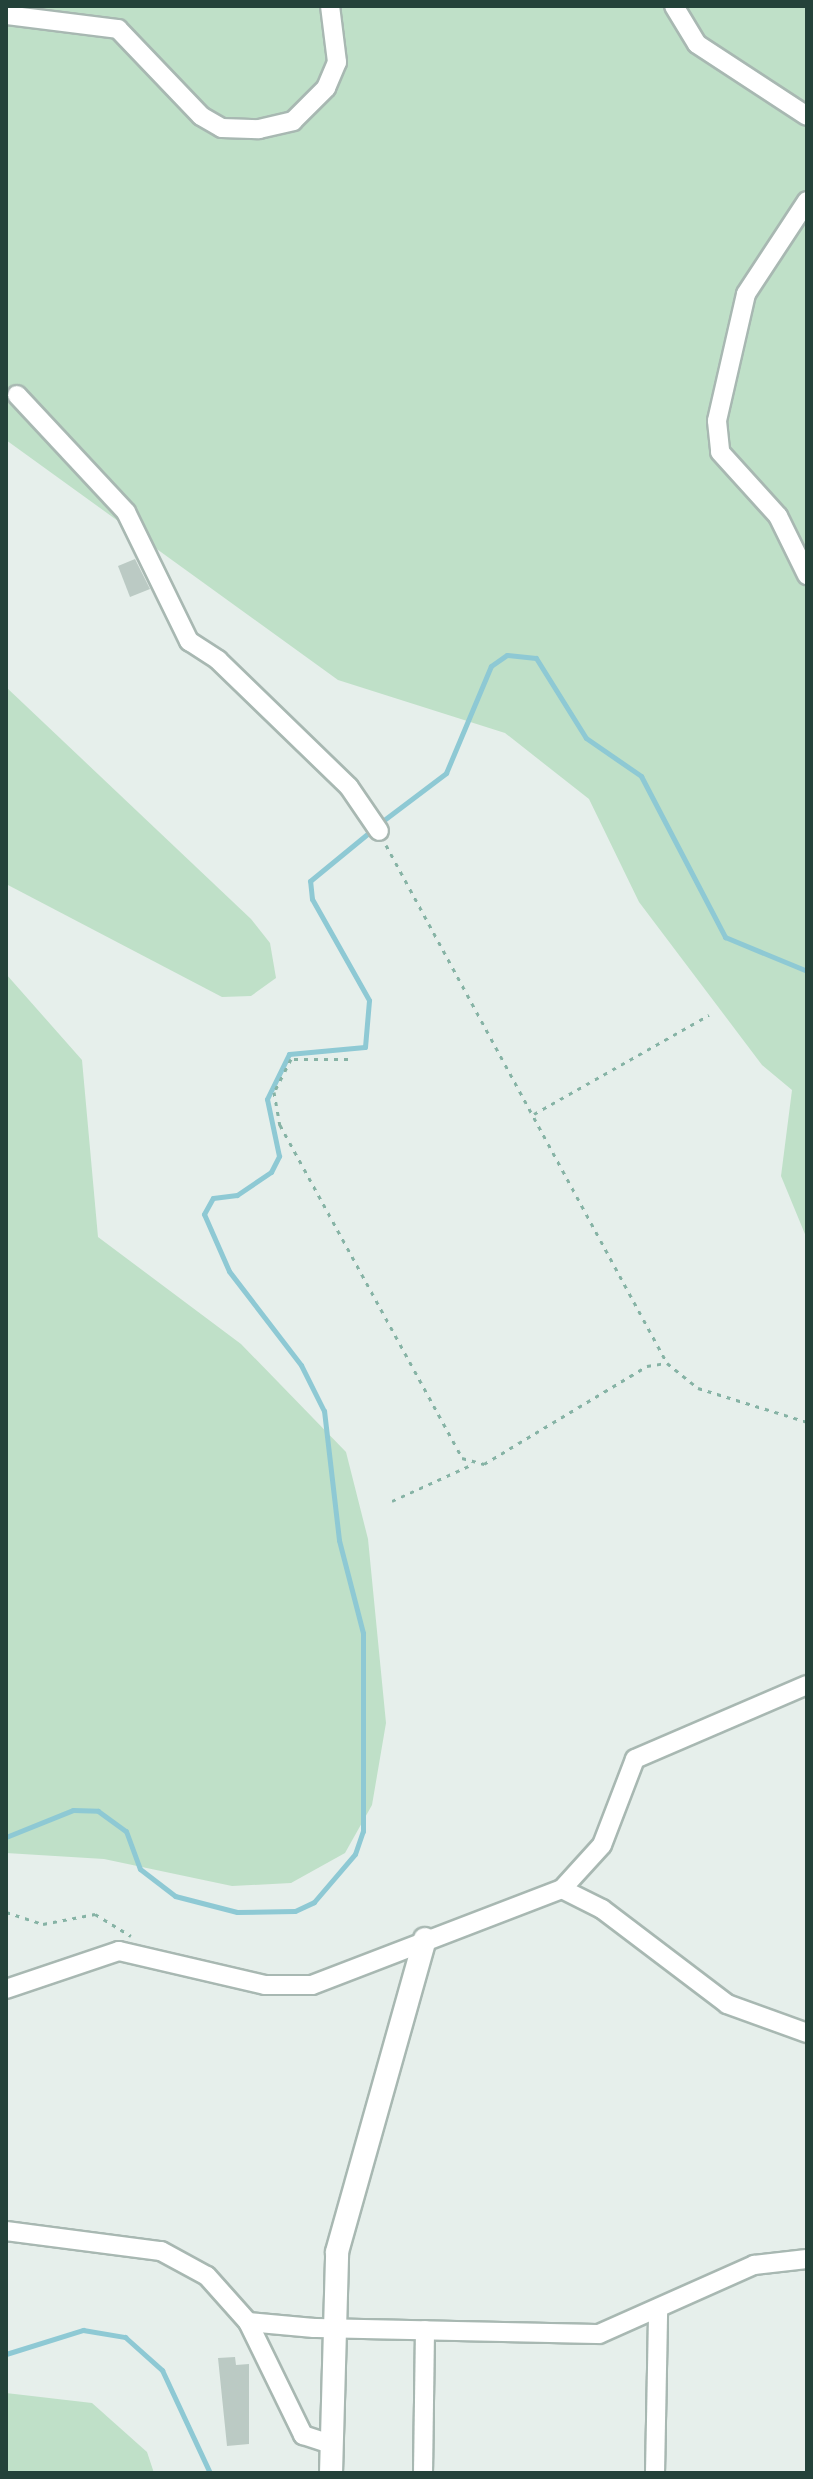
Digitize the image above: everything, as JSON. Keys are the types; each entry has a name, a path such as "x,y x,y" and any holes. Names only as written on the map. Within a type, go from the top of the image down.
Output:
{"street":[{"path":"6,15 118,29 201,116 222,128 259,129 293,121 326,88 337,62 330,6"},
{"path":"674,6 697,44 807,116"},
{"path":"807,201 746,294 717,421 720,452 778,516 807,575"},
{"path":"17,395 126,512 189,641 218,660 349,787 376,828"},
{"path":"6,1989 96,1953 135,1951 289,1988 562,1889 602,1845 635,1759 807,1685"},
{"path":"562,1889 602,1909 727,2004 807,2033"},
{"path":"331,2473 337,2252 425,1939"},
{"path":"6,2231 161,2251 207,2276 248,2322 303,2435 331,2444"},
{"path":"248,2322 599,2334 658,2313 754,2265 807,2259"},
{"path":"655,2473 658,2313"},
{"path":"423,2473 425,2330"}],"path":[{"path":"376,828 667,1363 698,1388 807,1422"},
{"path":"534,1114 709,1015"},
{"path":"348,1059 291,1059 274,1092 280,1125 471,1465"},
{"path":"392,1501 471,1465 647,1366 667,1363"},
{"path":"6,1912 43,1924 95,1914 124,1925 135,1951"}],"green space":[{"path":"6,6 807,6 807,1239 781,1176 792,1090 762,1065 639,902 589,799 505,733 338,680 6,440"},
{"path":"6,687 251,919 270,943 276,978 251,996 222,997 6,884"},
{"path":"6,974 82,1060 98,1237 241,1344 346,1452 368,1539 386,1723 372,1805 345,1853 291,1883 232,1886 104,1859 6,1853"},
{"path":"6,2393 92,2403 147,2452 154,2473 6,2473"}],"building":[{"path":"135,559 150,589 130,597 118,566"},
{"path":"235,2357 236,2365 249,2364 249,2444 227,2446 218,2358"}],"waterway":[{"path":"380,823 446,773 491,666 507,655 536,658 586,738 641,776 725,937 807,971"},
{"path":"6,1837 73,1810 98,1811 126,1831 140,1869 175,1896 237,1912 295,1911 314,1902 355,1854 363,1831 363,1633 339,1540 324,1411 301,1365 229,1271 204,1214 213,1198 237,1195 271,1172 279,1156 267,1099 289,1054 365,1047 369,1000 312,899 310,881 372,830"},
{"path":"6,2354 83,2330 125,2337 162,2370 210,2473"}]}
